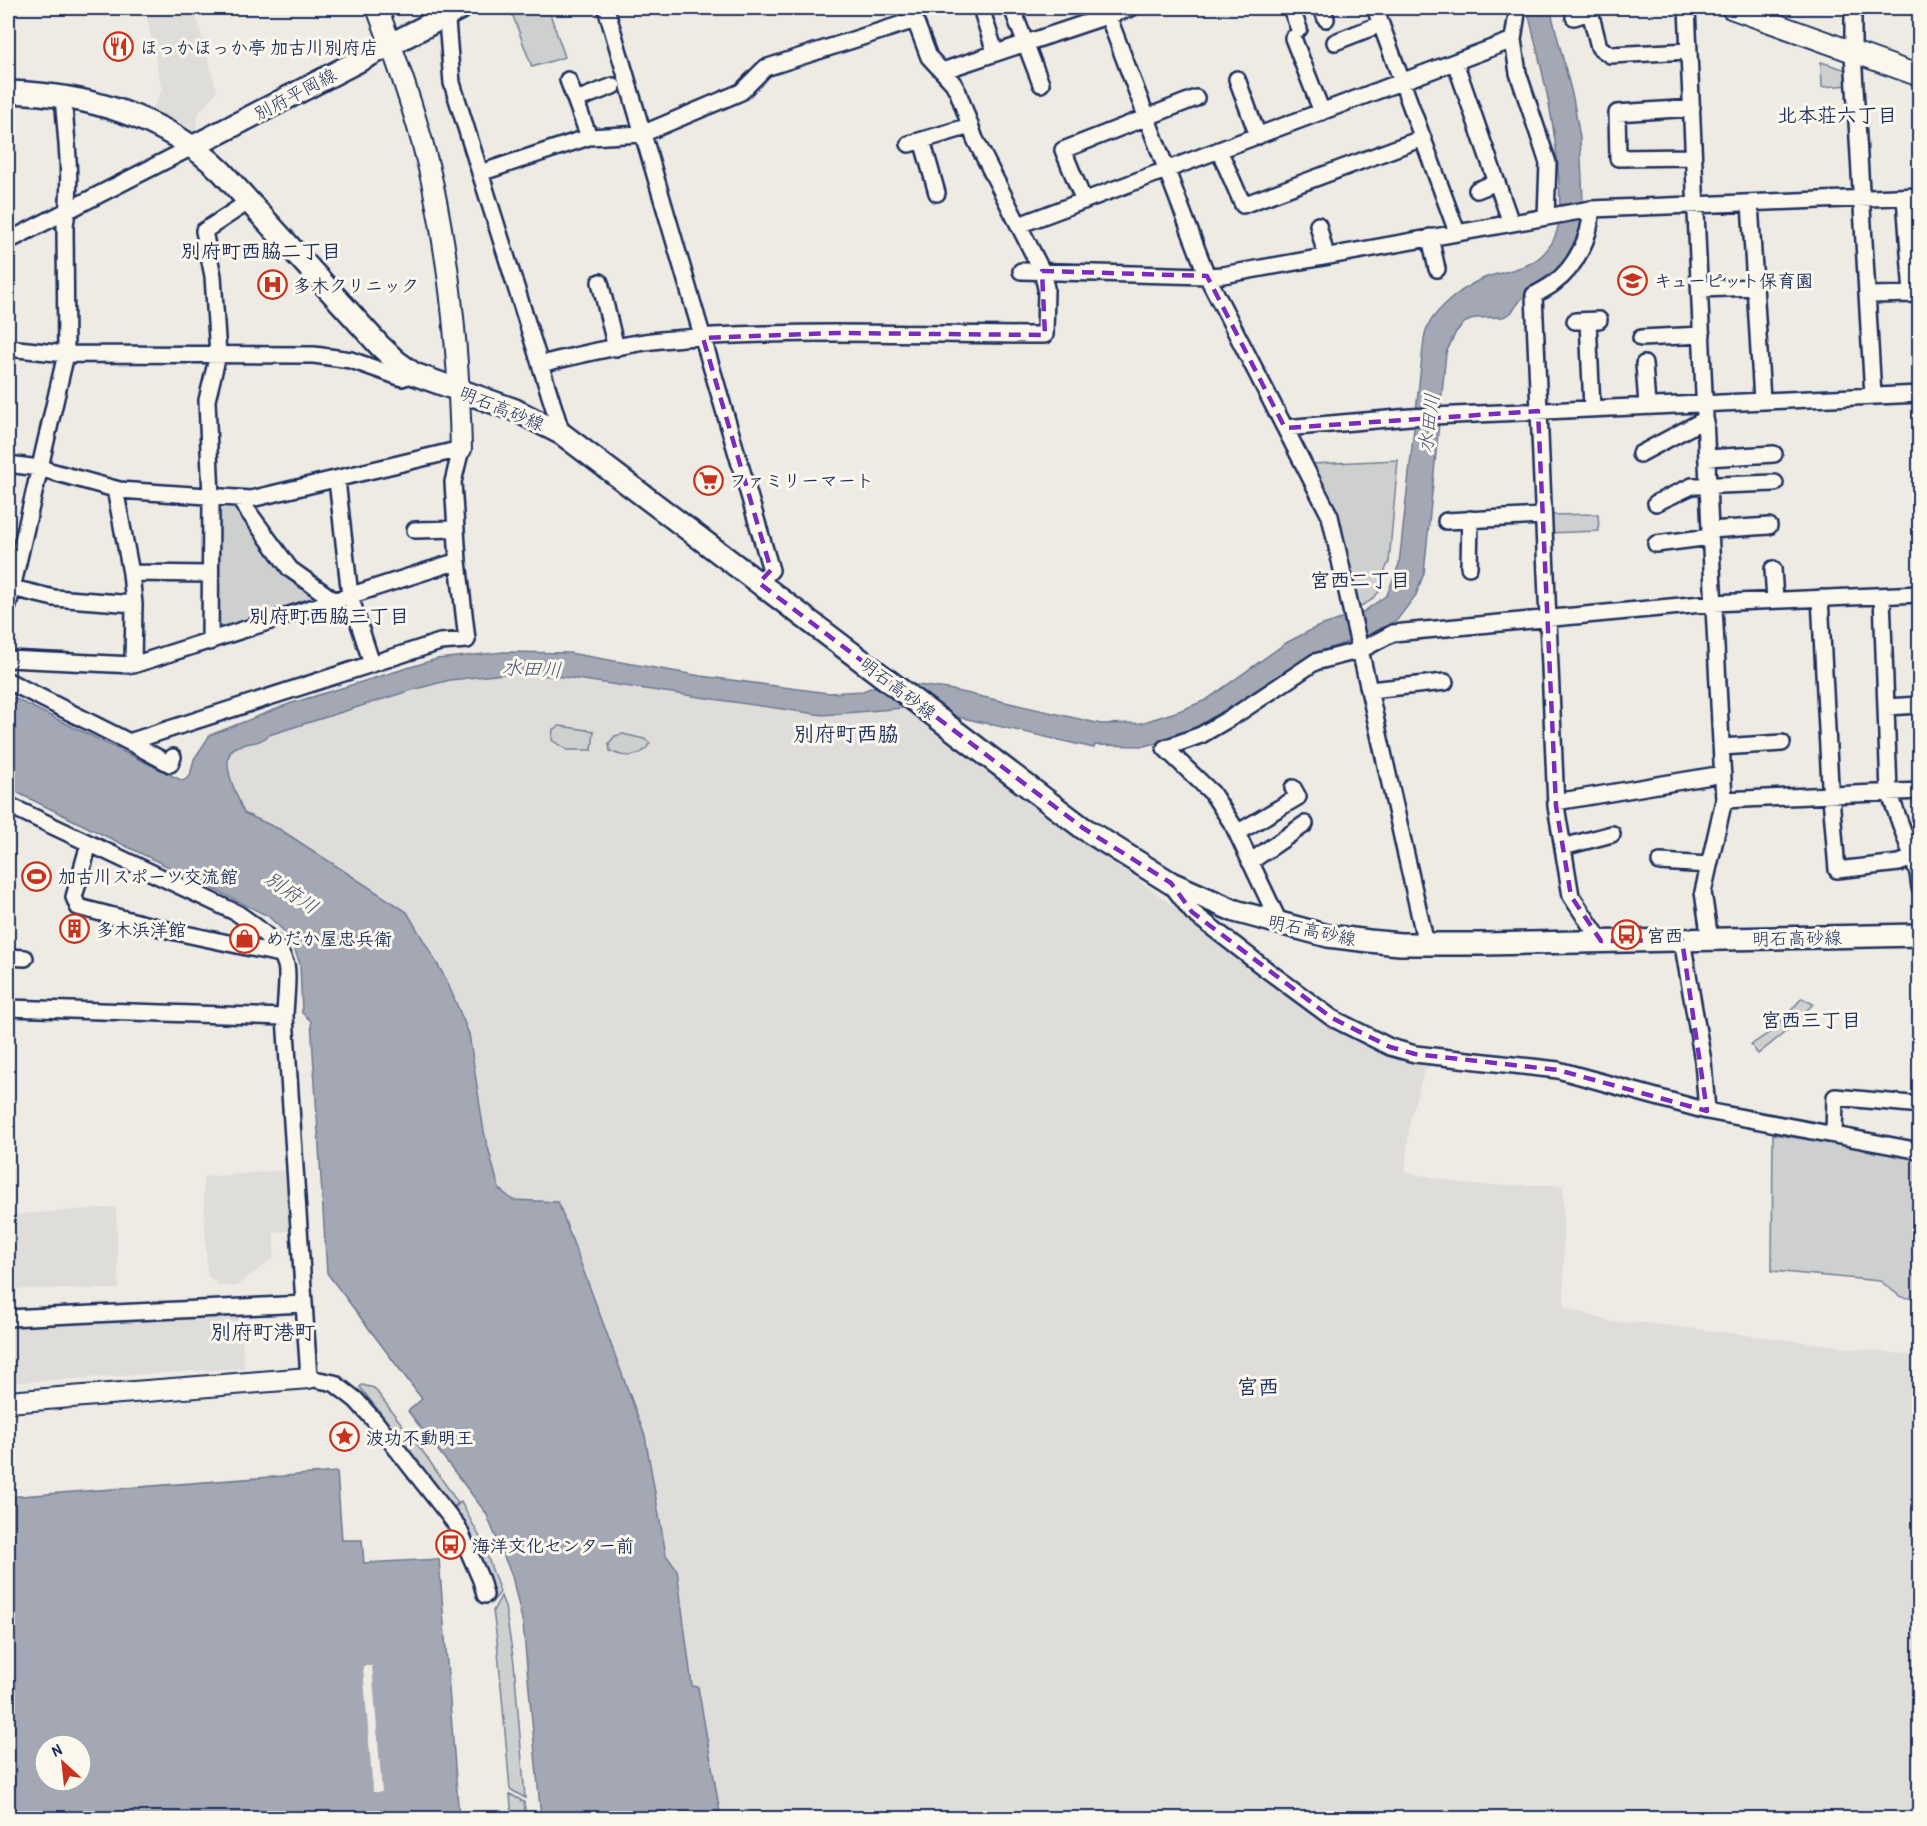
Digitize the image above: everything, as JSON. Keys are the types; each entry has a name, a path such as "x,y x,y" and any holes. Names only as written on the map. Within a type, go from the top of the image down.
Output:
{"main road":[{"name":"別府平岡線","path":"192,147 452,10"},
{"name":"明石高砂線","path":"8,92 63,96 107,106 134,116 192,147 210,160 396,361 414,374 525,415 562,434 1083,828 1150,872 1171,883 1235,911 1328,936 1426,945 1920,935"}],"street":[{"path":"129,742 441,642 467,640 458,561 453,482 461,449 459,390 442,242 432,185 418,128 377,8"},
{"path":"606,8 771,570 759,583"},
{"path":"981,8 995,52"},
{"path":"1012,8 1041,84"},
{"path":"942,71 1026,43 1107,12 1131,8"},
{"path":"1291,8 1296,34 1322,112"},
{"path":"1375,8 1456,232"},
{"path":"1516,8 1513,40 1518,73 1548,163 1546,216"},
{"path":"1687,8 1713,603 1725,800 1703,892 1710,940"},
{"path":"1853,8 1853,53 1873,396"},
{"path":"1740,9 1853,53 1920,76"},
{"path":"452,10 452,83 562,434"},
{"path":"1574,17 1589,10 1599,47 1610,55 1689,51"},
{"path":"1107,12 1207,276 1330,516 1426,945"},
{"path":"480,172 589,137 642,134 741,92 765,69 914,14 929,57 958,92 970,126 1042,271 1046,288 1045,335 837,333 660,340 540,364"},
{"path":"1335,42 1381,24"},
{"path":"1019,225 1513,40"},
{"path":"1455,62 1511,223"},
{"path":"1237,79 1258,136"},
{"path":"568,80 589,137"},
{"path":"576,100 613,86"},
{"path":"8,606 12,588 11,567 39,468 66,354 65,225 68,211 68,159 63,96"},
{"path":"1084,201 1063,150 1196,98"},
{"path":"1692,108 1617,113 1618,158 1694,157"},
{"path":"937,193 939,175 916,142 970,126"},
{"path":"1219,150 1243,205 1423,138"},
{"path":"8,241 192,147"},
{"path":"1477,190 1497,182"},
{"path":"1021,271 1207,276 1591,209 1912,196 1916,294 1868,295"},
{"path":"210,642 211,498 207,400 218,354 213,276 204,231 248,202"},
{"path":"1750,203 1762,400"},
{"path":"1591,209 1588,231 1570,268 1556,282 1534,295 1556,802 1571,896 1601,941"},
{"path":"1318,225 1326,256"},
{"path":"1430,237 1437,269"},
{"path":"600,282 597,300 616,348"},
{"path":"1700,289 1755,287"},
{"path":"1587,321 1592,408"},
{"path":"1641,338 1702,335"},
{"path":"8,348 66,354 314,355 351,360 402,378 414,374"},
{"path":"1644,364 1647,405"},
{"path":"1285,428 1410,417 1920,394"},
{"path":"1640,454 1698,423 1706,422"},
{"path":"8,464 39,468 115,489 211,498 251,499 461,449"},
{"path":"1707,458 1773,454"},
{"path":"337,480 342,598 372,664"},
{"path":"1656,503 1692,486 1775,483"},
{"path":"115,489 131,573 134,604 133,665"},
{"path":"239,499 290,569 342,598"},
{"path":"1446,521 1542,516"},
{"path":"1469,567 1470,519"},
{"path":"1656,544 1769,526"},
{"path":"415,530 456,529"},
{"path":"8,659 133,665 458,561"},
{"path":"1773,568 1775,600"},
{"path":"131,573 209,574"},
{"path":"12,588 54,598 134,604"},
{"path":"1280,924 1237,833 1212,793 1164,748 1201,735 1315,662 1361,650 1394,633 1713,603 1920,594"},
{"path":"1882,596 1889,792 1918,873 1920,888"},
{"path":"1820,598 1837,870 1899,863 1913,858"},
{"path":"8,681 170,764 173,757"},
{"path":"1370,690 1445,682"},
{"path":"1886,708 1920,705"},
{"path":"1722,747 1782,743"},
{"path":"1556,802 1723,774"},
{"path":"1725,800 1920,791"},
{"path":"1237,833 1287,797"},
{"path":"8,806 237,913 266,933 286,965 285,1017 309,1378"},
{"path":"1250,862 1305,824"},
{"path":"1563,847 1612,834"},
{"path":"89,844 74,897 78,907 176,932 280,954"},
{"path":"1660,862 1709,866"},
{"path":"1171,883 1192,912 1267,970 1332,1018 1390,1047 1415,1054 1558,1070 1707,1111 1920,1151"},
{"path":"1682,940 1703,1061 1707,1111"},
{"path":"8,957 25,958"},
{"path":"8,1008 285,1017"},
{"path":"1834,1135 1835,1097 1911,1104"},
{"path":"8,1318 304,1304"},
{"path":"8,1402 309,1378 334,1383 356,1400 374,1420 458,1527 481,1580 485,1595"}],"highlighted area":[{"path":"1042,271 1207,276 1285,428 1538,411 1556,806 1571,896 1601,941 1682,940 1707,1111 1558,1070 1415,1054 1390,1047 1332,1018 1192,912 1171,883 1083,828 759,583 771,570 703,338 837,333 1045,335"}],"shaded area":[{"path":"145,8 194,8 217,91 198,114 196,134 151,112 162,90"},
{"path":"510,8 548,8 565,57 532,67"},
{"path":"1821,62 1850,71 1851,85 1822,87"},
{"path":"1398,460 1389,562 1382,576 1380,591 1370,601 1359,607 1355,600 1341,524 1312,464"},
{"path":"224,504 241,505 325,598 219,632 215,626 218,509"},
{"path":"1598,514 1599,531 1548,533 1548,515"},
{"path":"513,673 563,677 823,715 903,708 1331,1023 1440,1061 1424,1071 1410,1120 1405,1172 1473,1185 1563,1185 1564,1307 1611,1322 1646,1323 1919,1356 1919,1818 721,1818 698,1687 692,1686 677,1570 666,1555 645,1436 513,1200 499,1189 484,1132 469,1034 446,979 407,913 281,830 244,813 227,765 227,755 235,746 263,741 269,735 450,680"},
{"path":"560,726 594,731 592,750 567,750 552,740 553,729"},
{"path":"623,734 644,739 650,743 642,752 632,756 610,751 609,743 615,736"},
{"path":"1802,998 1813,1004 1788,1030 1758,1054 1751,1045 1773,1030"},
{"path":"1773,1134 1919,1158 1919,1299 1901,1297 1880,1281 1772,1271"},
{"path":"287,1170 294,1231 274,1232 274,1258 236,1286 220,1286 207,1276 203,1177"},
{"path":"116,1207 119,1289 8,1289 8,1215"},
{"path":"240,1308 244,1368 8,1383 8,1314"},
{"path":"362,1385 374,1388 426,1456 458,1503 450,1510 406,1446 360,1387"},
{"path":"461,1502 482,1541 500,1592 491,1604 486,1579 450,1512"},
{"path":"501,1596 505,1607 514,1663 525,1798 510,1789 493,1611"},
{"path":"510,1794 524,1802 526,1818 512,1818"}],"water":[{"path":"1527,8 1550,8 1573,98 1580,138 1582,221 1577,242 1565,265 1526,293 1511,313 1503,317 1475,318 1464,323 1456,332 1446,353 1424,573 1416,595 1397,620 1370,634 1311,655 1220,720 1188,736 1144,746 1095,745 1094,748 963,718 903,708 823,715 563,677 513,673 450,680 412,690 269,735 262,740 239,746 232,750 228,757 233,787 244,813 281,830 407,912 446,979 469,1034 484,1132 499,1189 513,1200 558,1202 645,1436 666,1555 677,1570 692,1686 698,1687 721,1818 541,1818 523,1624 512,1576 486,1513 408,1411 422,1399 327,1273 311,1021 302,1013 300,964 290,937 268,916 8,788 8,695 183,781 190,776 194,759 210,735 289,704 437,659 504,652 569,653 701,676 828,693 863,691 873,687 910,684 948,689 1101,724 1141,723 1206,700 1286,643 1317,627 1363,612 1387,595 1399,564 1427,328 1438,311 1462,291 1479,280 1532,262 1547,250 1553,241 1560,212 1555,138"},
{"path":"337,1472 342,1540 362,1540 364,1563 439,1559 459,1818 8,1818 8,1497"}],"pier":[{"path":"363,1666 372,1666 382,1792 373,1792"}],"place":[{"name":"ほっかほっか亭 加古川別府店","path":"119,47"},
{"name":"キューピット保育園","path":"1633,280"},
{"name":"多木クリニック","path":"272,285"},
{"name":"ファミリーマート","path":"708,480"},
{"name":"加古川スポーツ交流館","path":"37,876"},
{"name":"多木浜洋館","path":"75,929"},
{"name":"宮西","path":"1626,935"},
{"name":"めだか屋忠兵衛","path":"245,938"},
{"name":"波功不動明王","path":"345,1437"},
{"name":"海洋文化センター前","path":"451,1545"}],"district":[{"name":"北本荘六丁目","path":"1837,114"},
{"name":"別府町西脇二丁目","path":"261,250"},
{"name":"宮西二丁目","path":"1360,579"},
{"name":"別府町西脇三丁目","path":"329,615"},
{"name":"別府町西脇","path":"846,733"},
{"name":"宮西三丁目","path":"1811,1019"},
{"name":"別府町港町","path":"263,1331"},
{"name":"宮西","path":"1258,1386"}],"water label":[{"name":"水田川","path":"1428,423"},
{"name":"水田川","path":"532,668"},
{"name":"別府川","path":"292,892"}]}
